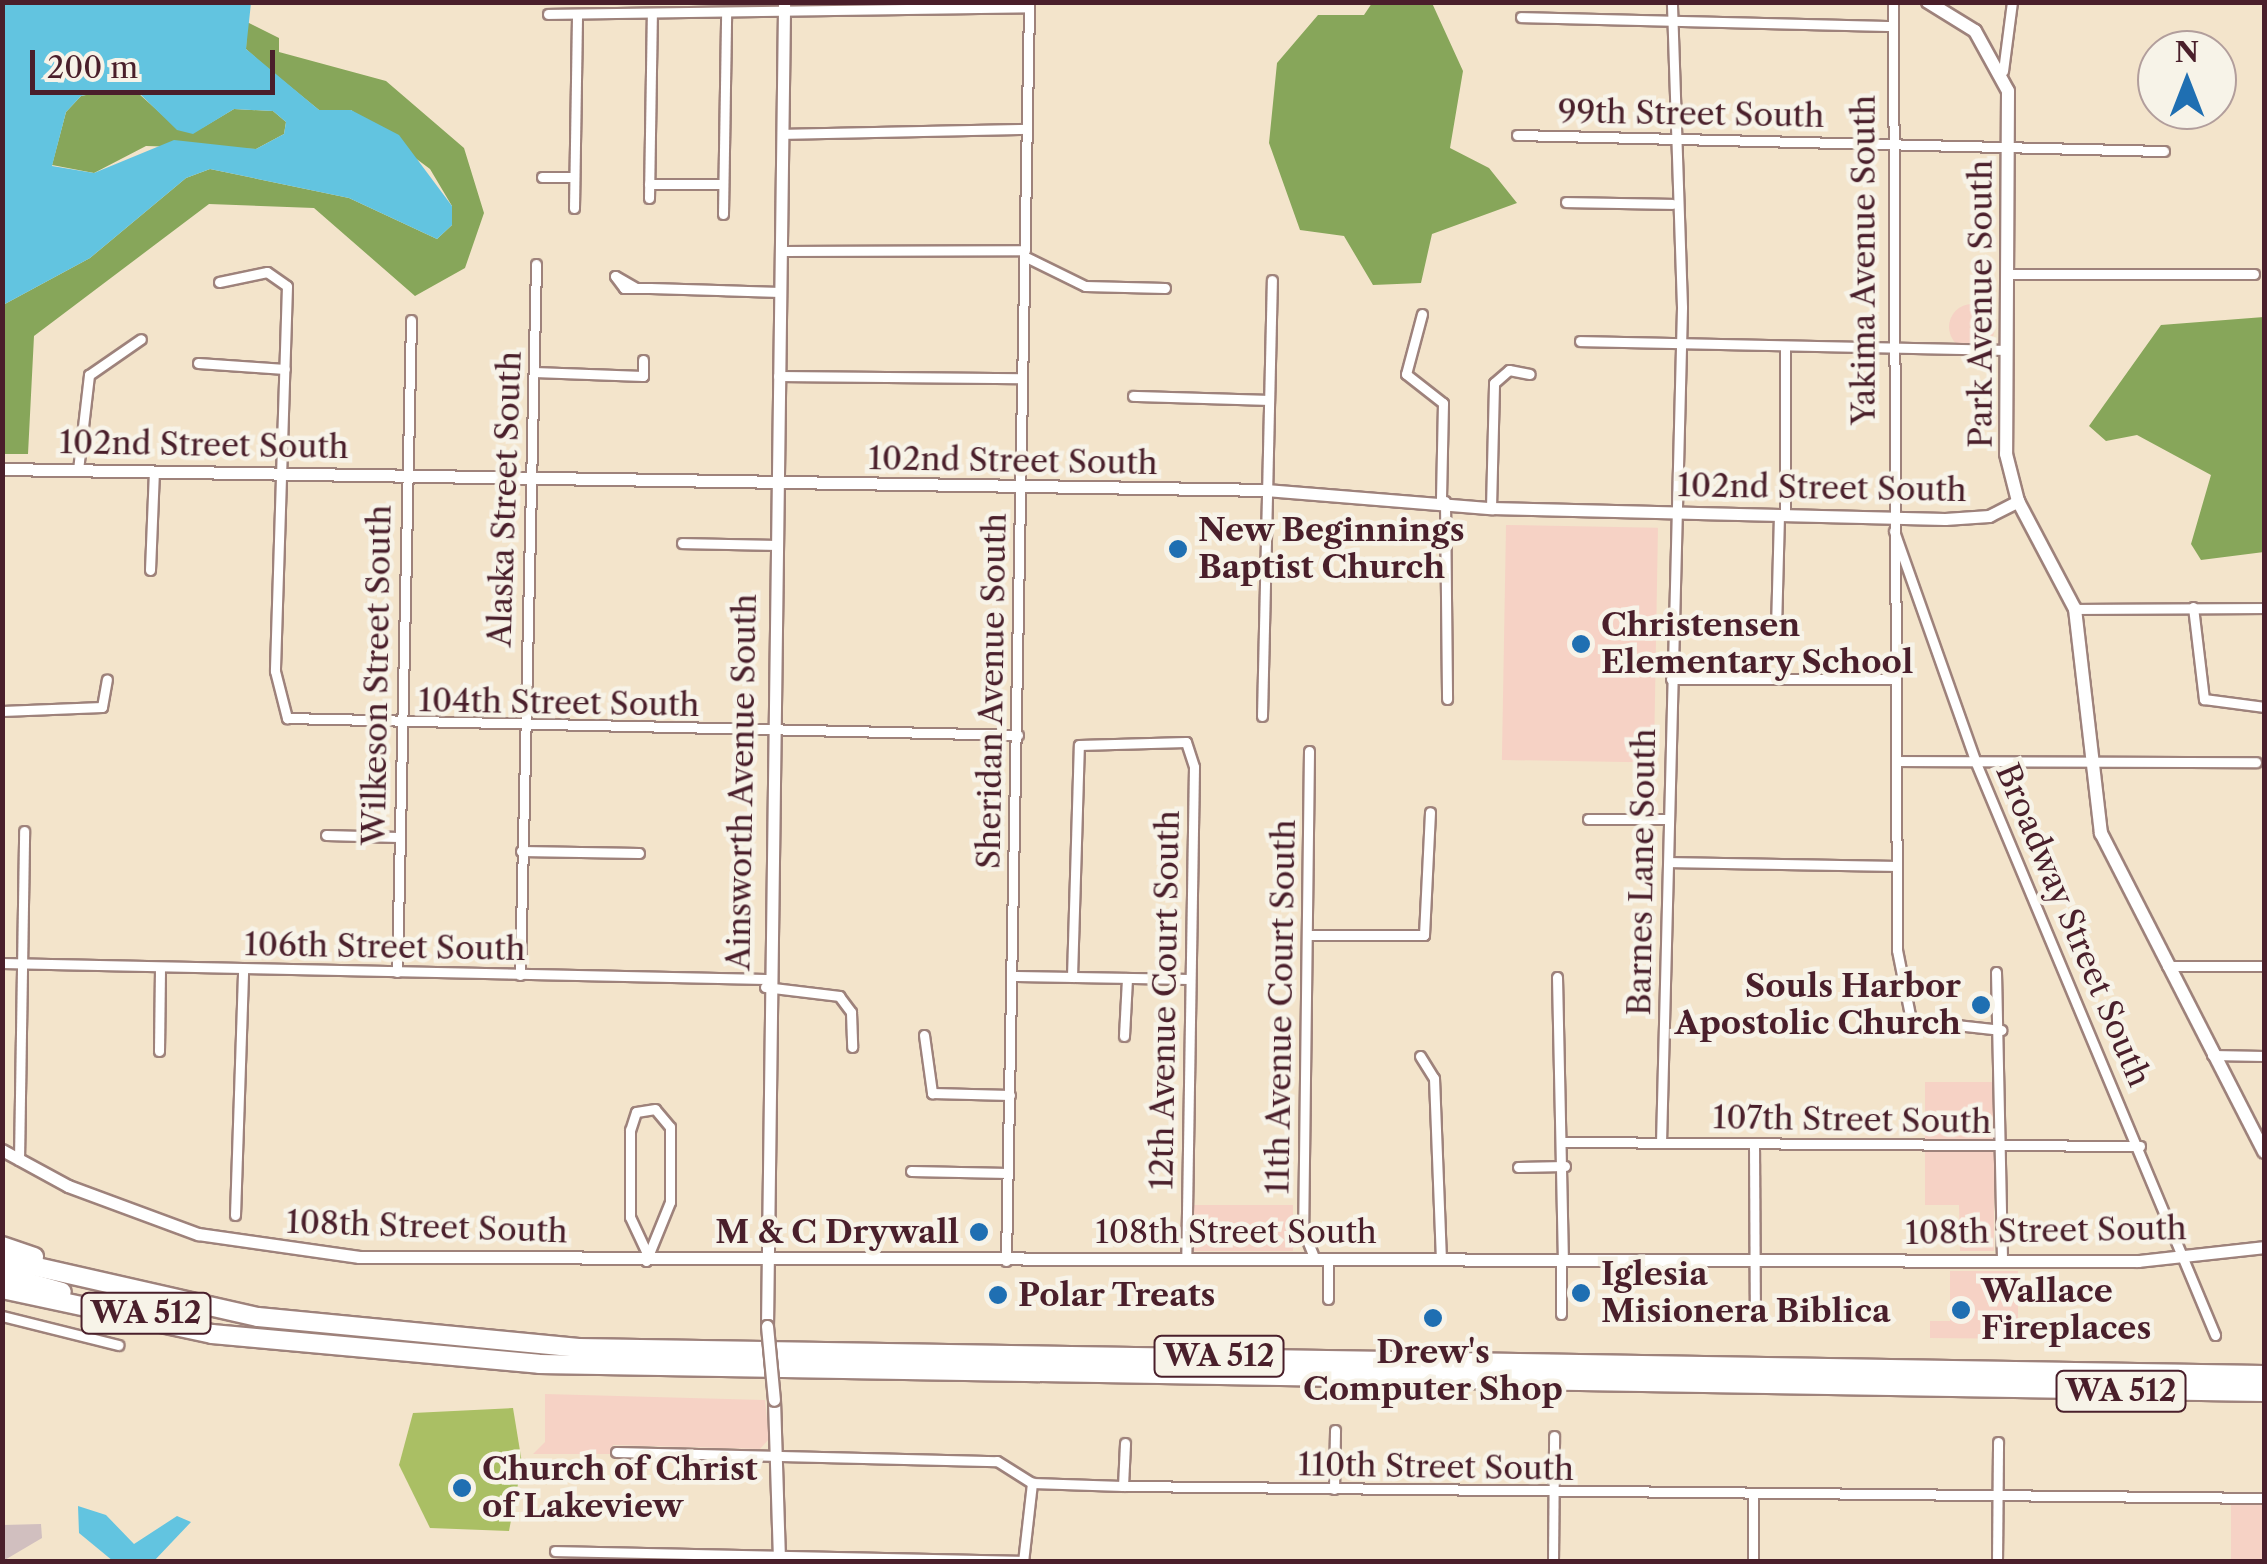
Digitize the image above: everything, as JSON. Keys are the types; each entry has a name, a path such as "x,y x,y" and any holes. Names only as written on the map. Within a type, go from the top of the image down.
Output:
{"highway":[{"path":"2,1246 109,1286"},
{"name":"WA 512","path":"2,1259 109,1286 325,1327 579,1348 2264,1375"},
{"name":"WA 512","path":"2,1275 292,1342 539,1364 2264,1392"},
{"path":"2,1289 292,1342"},
{"path":"1978,1368 2264,1362"},
{"path":"1978,1389 2264,1403"}],"main road":[{"path":"1928,2 1974,31 2003,71"},
{"name":"Park Avenue South","path":"2003,71 2010,146 2006,454 2018,501 2075,609 2088,762 2108,856 2264,1149"}],"street":[{"name":"Barnes Lane South","path":"1661,1143 1681,345 1670,139 1672,2"},
{"name":"Yakima Avenue South","path":"1894,2 1891,679 1896,761 1894,866 1910,1020 2001,1030"},
{"name":"Park Avenue South","path":"2003,71 2012,2"},
{"path":"548,14 726,12 784,6 1029,5"},
{"name":"Sheridan Avenue South","path":"1006,1261 1029,5"},
{"name":"Ainsworth Avenue South","path":"779,1557 780,1455 761,1263 784,6"},
{"path":"723,214 726,12"},
{"path":"649,198 652,13"},
{"path":"574,208 577,14"},
{"path":"1521,17 1892,26"},
{"path":"782,134 1027,128"},
{"name":"99th Street South","path":"1517,135 2164,151"},
{"path":"542,177 574,177"},
{"path":"649,184 723,184"},
{"path":"1566,202 1672,204"},
{"path":"780,251 1024,253 1084,286 1165,288"},
{"name":"Alaska Street South","path":"520,976 536,264"},
{"path":"2008,274 2254,274"},
{"path":"219,282 285,278 284,475"},
{"path":"1262,716 1266,400 1272,280"},
{"path":"636,288 780,292"},
{"path":"1422,314 1406,374 1443,403 1447,700"},
{"name":"Wilkeson Street South","path":"397,972 411,320"},
{"path":"78,470 88,375 141,339"},
{"path":"1580,341 2005,350"},
{"path":"1776,629 1785,346"},
{"path":"534,372 643,376 643,360"},
{"path":"198,363 285,369"},
{"path":"1490,508 1494,383 1509,370 1530,374"},
{"path":"778,376 1022,378"},
{"path":"1134,396 1266,400"},
{"name":"102nd Street South","path":"2,469 1020,491 1265,490 1443,501 1490,508 1782,514 1894,524 1979,519 2018,501"},
{"path":"150,570 154,472"},
{"name":"104th Street South","path":"284,475 282,713 400,724 523,728 1018,734"},
{"name":"Broadway Street South","path":"1894,524 1976,763 2189,1260 2215,1335"},
{"path":"682,542 774,546"},
{"path":"2193,608 2205,700 2264,707"},
{"path":"2075,609 2264,608"},
{"path":"2,712 102,707 108,679"},
{"path":"1671,679 1891,679"},
{"name":"12th Avenue Court South","path":"1072,977 1081,743 1189,744 1186,1258"},
{"name":"11th Avenue Court South","path":"1309,751 1303,1235 1322,1260 1328,1299"},
{"path":"1896,761 2256,762"},
{"path":"1307,936 1424,934 1430,812"},
{"path":"1588,819 1669,819"},
{"path":"19,1160 24,830"},
{"path":"326,835 398,837"},
{"path":"521,851 639,853"},
{"path":"1668,862 1894,866"},
{"name":"106th Street South","path":"2,963 766,983 839,996 850,1008 852,1047"},
{"path":"2164,966 2264,966"},
{"path":"159,1051 160,967"},
{"path":"235,1215 243,969"},
{"path":"1996,972 2001,1030 2002,1261"},
{"path":"1012,976 1190,978"},
{"path":"1558,977 1564,1142 1560,1314"},
{"path":"1124,1036 1127,978"},
{"path":"924,1035 927,1086 942,1096 1010,1095"},
{"path":"1420,1056 1434,1078 1441,1258"},
{"path":"2212,1056 2264,1056"},
{"path":"655,1109 669,1120 671,1194 646,1257 630,1217 630,1130 636,1112 655,1109"},
{"name":"107th Street South","path":"1564,1142 2140,1146"},
{"path":"1754,1144 1754,1311"},
{"name":"108th Street South","path":"2,1150 208,1236 329,1255 646,1257 761,1263 1186,1258 2002,1261 2189,1260 2264,1247"},
{"path":"1518,1167 1564,1166"},
{"path":"912,1171 1008,1173"},
{"path":"2,1316 118,1344"},
{"path":"1334,1490 1335,1430"},
{"path":"1553,1562 1554,1436"},
{"path":"1997,1562 1998,1442"},
{"path":"1124,1486 1125,1443"},
{"name":"110th Street South","path":"616,1452 996,1461 1032,1484 1554,1495 2264,1498"},
{"path":"555,1551 1024,1561 1032,1484"},
{"path":"1753,1496 1753,1562"}],"shaded area":[{"path":"1972,304 1988,311 1995,327 1988,343 1972,350 1956,343 1949,327 1956,311"},
{"name":"Christensen Elementary School","path":"1506,525 1658,528 1654,763 1502,760"},
{"path":"1925,1082 1994,1082 1994,1251 1960,1251 1959,1205 1925,1205"},
{"path":"1191,1205 1293,1205 1293,1251 1191,1251"},
{"path":"1950,1271 2018,1271 2018,1321 2121,1323 2121,1340 1930,1338 1930,1321 1950,1321"},
{"path":"545,1394 765,1400 769,1439 760,1449 613,1445 612,1454 533,1454 545,1442"},
{"path":"2231,1505 2264,1505 2264,1561 2231,1561"},
{"path":"41,1524 42,1538 3,1561 3,1525"}],"green space":[{"path":"1372,3 1432,3 1463,71 1450,148 1489,168 1517,203 1432,234 1421,283 1373,285 1344,236 1300,230 1269,143 1277,63 1318,15 1364,15"},
{"path":"247,22 279,38 279,52 386,81 464,148 484,213 465,268 415,296 314,208 209,204 34,336 28,454 3,454 3,305 90,258 186,178 210,169 349,198 437,239 452,225 452,206 430,169 351,110 319,110 246,49"},
{"path":"110,90 138,93 168,120 202,128 234,109 273,111 286,122 284,134 256,149 146,146 94,173 52,165 66,112 81,96"},
{"path":"2264,317 2264,552 2201,560 2191,544 2211,475 2137,435 2106,441 2089,426 2161,325"},
{"path":"513,1408 522,1463 509,1531 430,1528 399,1465 413,1413"}],"water":[{"path":"3,2 251,3 246,49 319,110 351,110 399,135 452,206 452,225 437,239 349,198 210,169 186,178 90,258 3,305","holes":["110,90 139,93 177,130 193,134 234,109 273,111 286,122 284,134 256,149 174,140 94,173 52,166 66,112 81,96"]},
{"path":"78,1506 106,1515 134,1544 177,1516 191,1522 154,1561 113,1561 79,1533"}],"place":[{"name":"New Beginnings Baptist Church","path":"1178,549"},
{"name":"Christensen Elementary School","path":"1581,644"},
{"name":"Souls Harbor Apostolic Church","path":"1981,1005"},
{"name":"M & C Drywall","path":"979,1232"},
{"name":"Iglesia Misionera Biblica","path":"1581,1293"},
{"name":"Polar Treats","path":"998,1295"},
{"name":"Wallace Fireplaces","path":"1961,1310"},
{"name":"Drew's Computer Shop","path":"1433,1318"},
{"name":"Church of Christ of Lakeview","path":"462,1488"}]}
